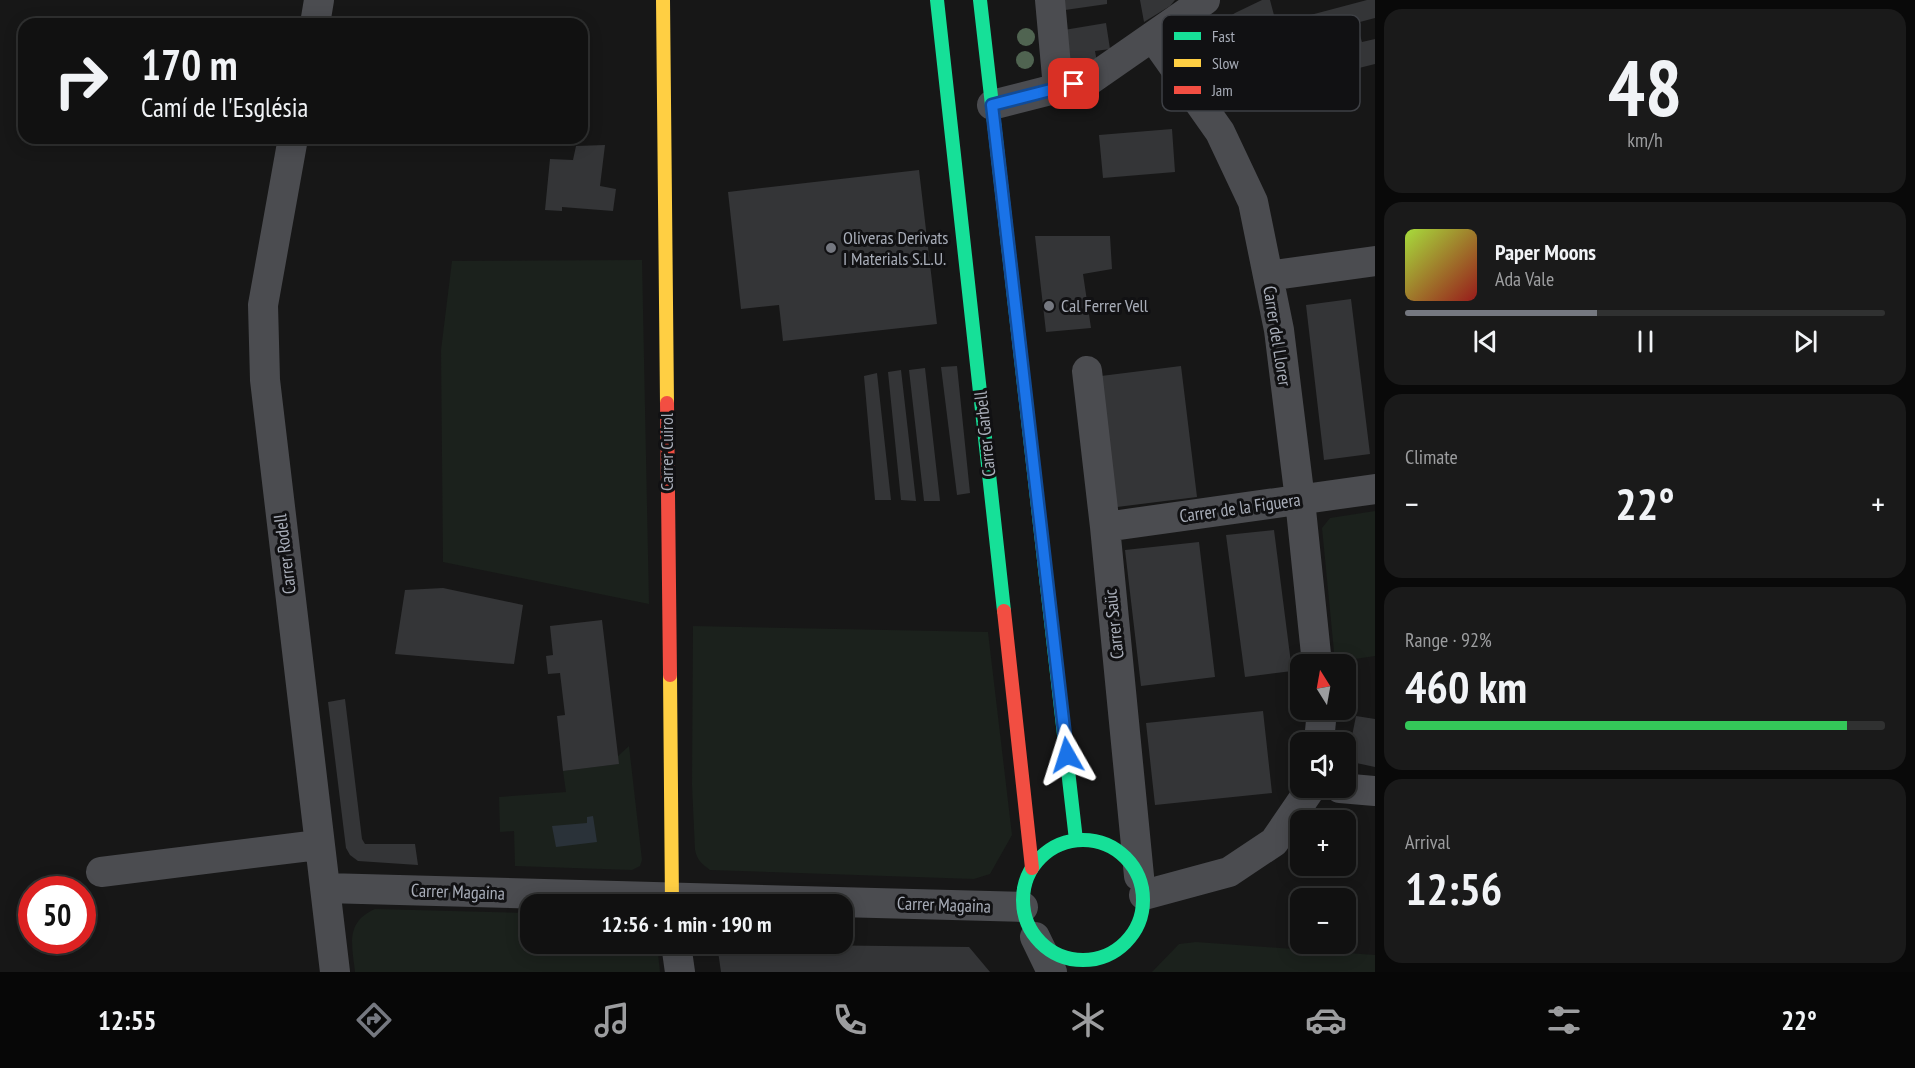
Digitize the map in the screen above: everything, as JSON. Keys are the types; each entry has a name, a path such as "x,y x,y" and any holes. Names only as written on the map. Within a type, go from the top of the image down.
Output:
{"street":[{"path":"316,18 319,0"},
{"name":"Carrer Cuirol","path":"663,0 671,894"},
{"name":"Carrer Garbell","path":"937,0 1032,868"},
{"path":"980,0 1076,840"},
{"path":"1050,0 1058,88"},
{"path":"1183,15 1204,0"},
{"path":"992,105 1090,80 1162,30"},
{"name":"Carrer del Llorer","path":"1153,37 1162,50"},
{"name":"Carrer del Llorer","path":"1205,111 1220,132 1253,202 1279,330 1316,654"},
{"name":"Carrer Rodell","path":"293,144 262,305 265,380 318,845 335,972"},
{"path":"1268,276 1375,261"},
{"name":"Carrer Saüc","path":"1087,371 1141,886"},
{"name":"Carrer de la Figuera","path":"1105,527 1375,489"},
{"path":"1356,789 1375,791"},
{"path":"1141,886 1229,872 1274,842 1304,798"},
{"path":"1035,937 1050,950 1090,966 1130,939 1143,911 1141,886 1124,855 1102,842 1076,840 1051,849 1040,858 1027,876 1023,908 1027,923 1052,972"},
{"path":"101,872 318,845"},
{"name":"Carrer Magaina","path":"325,888 520,895"},
{"name":"Carrer Magaina","path":"853,905 1023,908"},
{"path":"677,954 680,972"}],"shaded area":[{"path":"642,260 649,604 443,562 441,350 452,261"},
{"path":"1375,511 1375,656 1356,659 1356,654 1334,654 1322,528 1330,518"},
{"path":"693,626 988,632 1012,835 990,874 974,879 710,870 705,866 695,850 692,785"},
{"path":"629,746 642,860 640,866 632,870 515,866 514,831 500,832 499,797 566,792 563,771 618,764 618,756"},
{"path":"593,816 597,842 556,847 552,826 587,823 587,817"},
{"path":"375,909 520,913 520,954 658,954 660,972 355,972 353,935 365,914"},
{"path":"1196,942 1290,949 1290,954 1375,955 1375,972 1152,972 1179,944"}],"building":[{"path":"1057,0 1107,0 1107,4 1058,11"},
{"path":"1140,0 1175,0 1170,6 1144,22"},
{"path":"1262,0 1270,0 1274,15 1232,15"},
{"path":"1367,0 1375,0 1375,18 1360,22 1360,15 1310,15"},
{"path":"1106,23 1110,49 1095,51 1097,62 1070,67 1064,30"},
{"path":"1360,36 1362,42 1375,39 1375,64 1360,68"},
{"path":"1172,129 1175,172 1103,178 1099,135"},
{"path":"605,145 600,186 616,189 613,211 562,207 562,211 545,210 550,159 573,160 576,146"},
{"name":"Oliveras Derivats I Materials S.L.U.","path":"919,170 937,324 783,341 779,305 741,309 728,192"},
{"path":"1035,236 1110,236 1112,269 1083,274 1091,328 1046,332"},
{"path":"1351,299 1370,454 1324,460 1306,305"},
{"path":"957,366 970,493 957,495 941,367"},
{"path":"1181,366 1197,497 1117,507 1101,376"},
{"path":"925,368 940,501 924,501 909,370"},
{"path":"901,370 916,501 901,500 888,372"},
{"path":"877,373 891,500 875,500 864,376"},
{"path":"1274,530 1290,671 1245,677 1226,535"},
{"path":"1199,542 1215,677 1141,686 1125,550"},
{"path":"443,588 523,605 514,664 395,654 405,590"},
{"path":"602,620 619,764 563,771 557,716 565,715 560,673 548,674 546,656 553,655 550,626"},
{"path":"345,699 362,839 365,844 415,844 418,865 358,861 350,855 346,848 328,702"},
{"path":"1263,711 1272,793 1155,805 1146,723"},
{"path":"1356,716 1375,719 1375,767 1356,763 1356,732 1353,732"},
{"path":"853,946 969,947 990,972 721,972 718,954 853,954"}],"traffic: fast":[{"path":"937,0 1004,611"},
{"path":"980,0 1076,840"},
{"path":"1083,840 1106,844 1125,858 1139,877 1143,900 1139,923 1125,942 1106,956 1083,960 1060,956 1041,942 1027,923 1023,900 1027,877 1041,858 1060,844 1083,840"}],"traffic: slow":[{"path":"663,0 667,403"},
{"path":"670,675 672,894"}],"traffic: jam":[{"path":"667,403 670,675"},
{"path":"1004,611 1032,868"}],"place":[{"name":"Oliveras Derivats I Materials S.L.U.","path":"831,248"},
{"name":"Cal Ferrer Vell","path":"1049,306"}],"route":[{"path":"1067,755 992,105 1074,84"}]}
